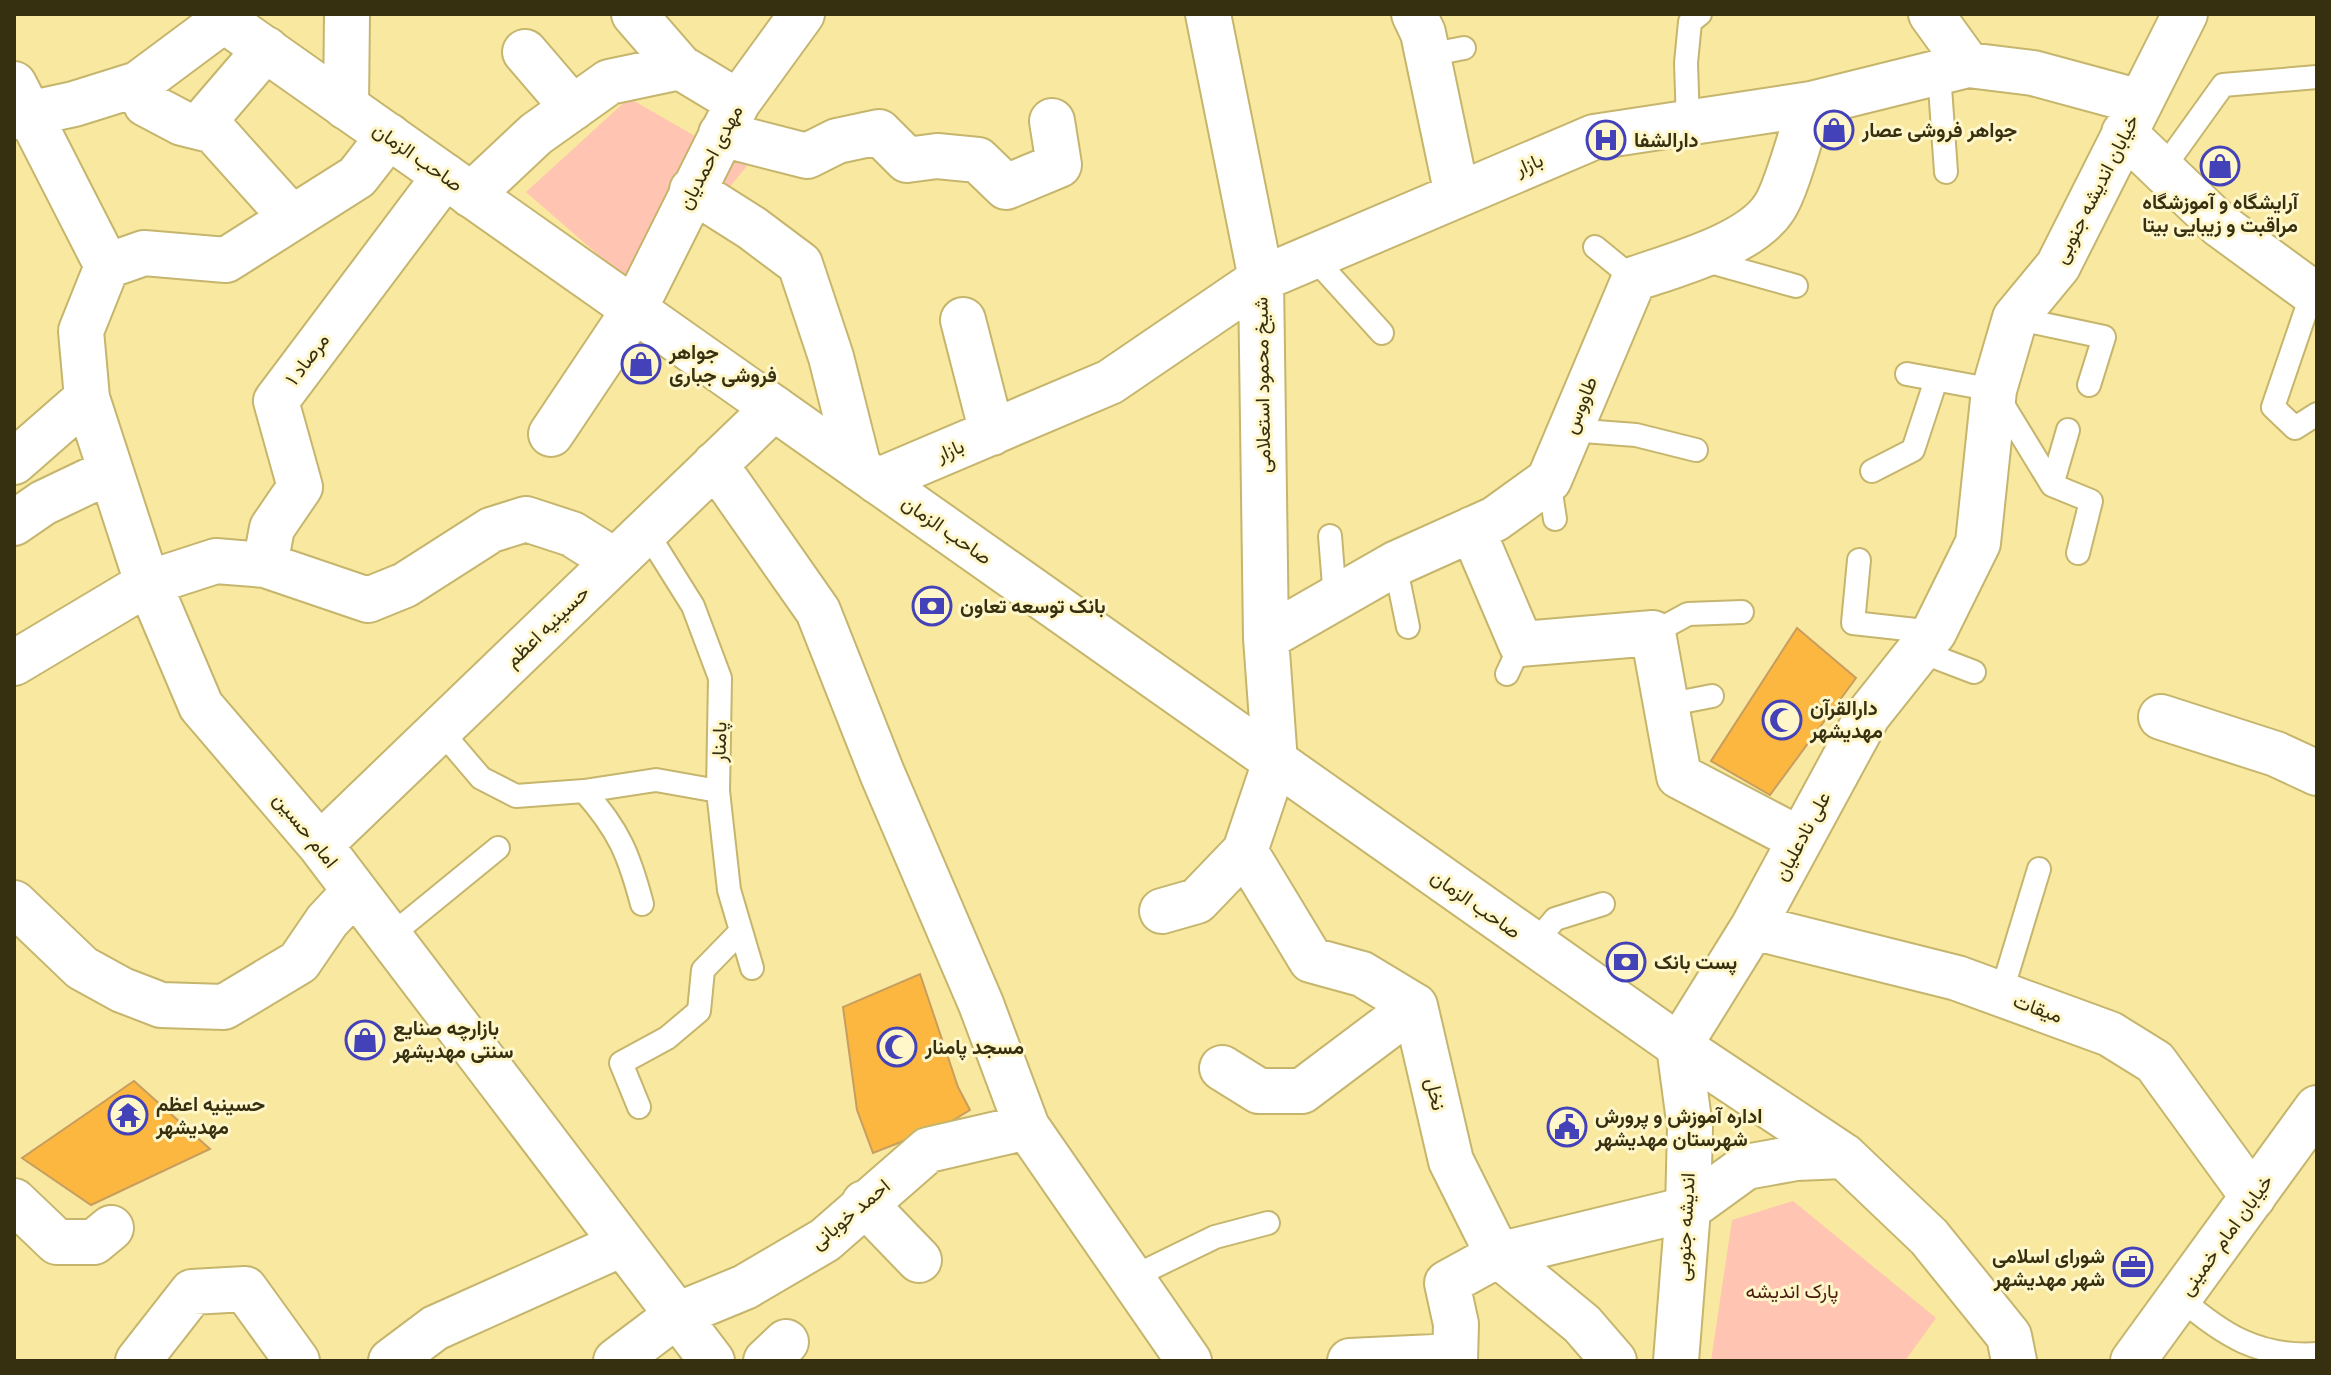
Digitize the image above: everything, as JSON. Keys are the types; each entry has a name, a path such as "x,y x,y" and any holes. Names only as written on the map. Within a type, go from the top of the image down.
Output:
{"street":[{"path":"346,107 347,14"},
{"path":"634,14 730,118 807,156 837,141 879,132 907,160 937,156 978,160 1006,187 1059,165 1052,121"},
{"name":"مهدی احمدیان","path":"551,434 634,310 730,118 802,14"},
{"name":"شیخ محمود استعلامی","path":"1208,14 1261,279 1266,638 1275,762"},
{"path":"1414,14 1446,51 1457,195"},
{"path":"2185,14 2132,118 2162,170 2220,225 2316,289"},
{"path":"220,17 138,84 21,122 125,260 226,260 357,177 389,136"},
{"name":"صاحب الزمان","path":"220,17 1679,1046 1844,1156 1929,1237 2009,1336 2014,1361"},
{"name":"بازار","path":"868,474 992,433 1110,382 1261,279 1594,137 1811,104 1947,39 2033,73 2132,118"},
{"path":"199,127 266,49"},
{"path":"525,52 573,108"},
{"path":"458,185 609,82 680,67"},
{"path":"138,84 146,104 214,131 292,218"},
{"path":"1634,279 1694,258 1750,232 1775,208 1811,104"},
{"name":"خیابان اندیشه جنوبی","path":"1927,641 1978,543 1984,459 1994,390 2015,318 2058,266 2132,118"},
{"name":"مرصاد ۱","path":"265,565 272,528 300,487 276,401 458,185"},
{"path":"692,190 752,228 800,264 868,474"},
{"name":"امام حسین","path":"125,260 81,331 87,398 148,583 201,706 320,845 712,1361"},
{"name":"طاووس","path":"1266,638 1395,564 1495,519 1552,500 1570,430 1634,279"},
{"path":"963,320 992,433"},
{"path":"14,462 87,398"},
{"name":"حسینیه اعظم","path":"320,845 774,408"},
{"path":"715,464 818,611 981,1004 1027,1127 1189,1361"},
{"path":"14,523 43,503 110,471"},
{"path":"14,663 148,583 216,561 265,565 368,600 405,585 491,530 526,519 572,534 615,561"},
{"path":"1472,529 1514,659 1653,633 1679,776 1799,839"},
{"name":"علی نادعلیان","path":"1679,1046 1753,927 1868,715 1927,641"},
{"path":"2161,717 2276,754 2317,773"},
{"path":"1162,911 1197,901 1245,851 1275,762"},
{"path":"1222,1068 1259,1091 1302,1091 1415,1006 1362,974 1311,960 1245,851"},
{"path":"14,903 82,968 122,990 161,1005 224,1007 299,962 327,921 354,892"},
{"name":"میقات","path":"1753,927 1957,978 2110,1034 2155,1062 2253,1197"},
{"name":"نخل","path":"1415,1006 1451,1161 1498,1255 1582,1324 1614,1361"},
{"name":"اندیشه جنوبی","path":"1676,1361 1688,1209 1690,1128 1679,1046"},
{"name":"خیابان امام خمینی","path":"2133,1361 2317,1108"},
{"name":"احمد خوبانی","path":"616,1361 677,1315 745,1287 825,1240 928,1150 1027,1127"},
{"path":"1350,1361 1455,1358 1456,1324 1447,1283 1498,1255 1688,1209 1746,1167 1796,1158 1844,1156"},
{"path":"14,1201 57,1242 94,1242 111,1228"},
{"path":"864,1203 919,1260"},
{"path":"391,1361 435,1328 622,1244"},
{"path":"138,1361 192,1292 245,1289 297,1361"}],"lane":[{"path":"1688,123 1690,22 1700,14"},
{"path":"1946,172 1947,39"},
{"path":"2162,170 2223,85 2317,77"},
{"path":"1595,247 1634,279"},
{"path":"1313,257 1382,333"},
{"path":"1694,258 1796,286"},
{"path":"2316,289 2273,407 2295,428 2317,414"},
{"path":"2015,318 2104,337 2089,385"},
{"path":"1907,374 1994,390 2052,485 2091,501 2078,553"},
{"path":"1872,471 1913,450 1936,380"},
{"path":"1570,430 1636,435 1696,450"},
{"path":"2052,485 2068,430"},
{"name":"پامنار","path":"646,531 693,606 720,678 718,791 729,890 752,968"},
{"path":"1330,536 1335,598"},
{"path":"1859,560 1853,623 1927,641 1974,672"},
{"path":"1395,564 1408,627"},
{"path":"1653,633 1688,614 1742,612"},
{"path":"1666,705 1712,696"},
{"path":"440,730 481,778 516,796 584,791 656,780 718,791"},
{"path":"584,791 612,822 628,851 642,904"},
{"path":"389,937 498,848"},
{"path":"2001,994 2039,869"},
{"path":"1534,944 1555,919 1603,904"},
{"path":"639,1107 621,1063 667,1038 699,1011 703,970 741,931"},
{"path":"1133,1277 1215,1237 1268,1223"},
{"path":"2180,1298 2218,1330 2284,1356 2317,1354"}],"green space":[{"path":"629,98 747,166 642,293 526,192"},
{"name":"پارک اندیشه","path":"1793,1201 1936,1318 1905,1361 1711,1361 1732,1220"}],"building":[{"name":"دارالقرآن مهدیشهر","path":"1797,628 1856,678 1770,795 1711,761"},
{"name":"مسجد پامنار","path":"920,974 958,1087 970,1110 947,1124 873,1153 857,1110 843,1007"},
{"name":"حسینیه اعظم مهدیشهر","path":"134,1081 210,1149 91,1205 22,1158"}],"place":[{"name":"جواهر فروشی عصار","path":"1834,130"},
{"name":"دارالشفا","path":"1606,140"},
{"name":"آرایشگاه و آموزشگاه مراقبت و زیبایی بیتا","path":"2220,166"},
{"name":"جواهر فروشی جباری","path":"641,364"},
{"name":"بانک توسعه تعاون","path":"932,606"},
{"name":"دارالقرآن مهدیشهر","path":"1782,720"},
{"name":"پست بانک","path":"1626,962"},
{"name":"بازارچه صنایع سنتی مهدیشهر","path":"365,1040"},
{"name":"مسجد پامنار","path":"897,1047"},
{"name":"حسینیه اعظم مهدیشهر","path":"128,1115"},
{"name":"اداره آموزش و پرورش شهرستان مهدیشهر","path":"1567,1127"},
{"name":"شورای اسلامی شهر مهدیشهر","path":"2133,1267"}]}
